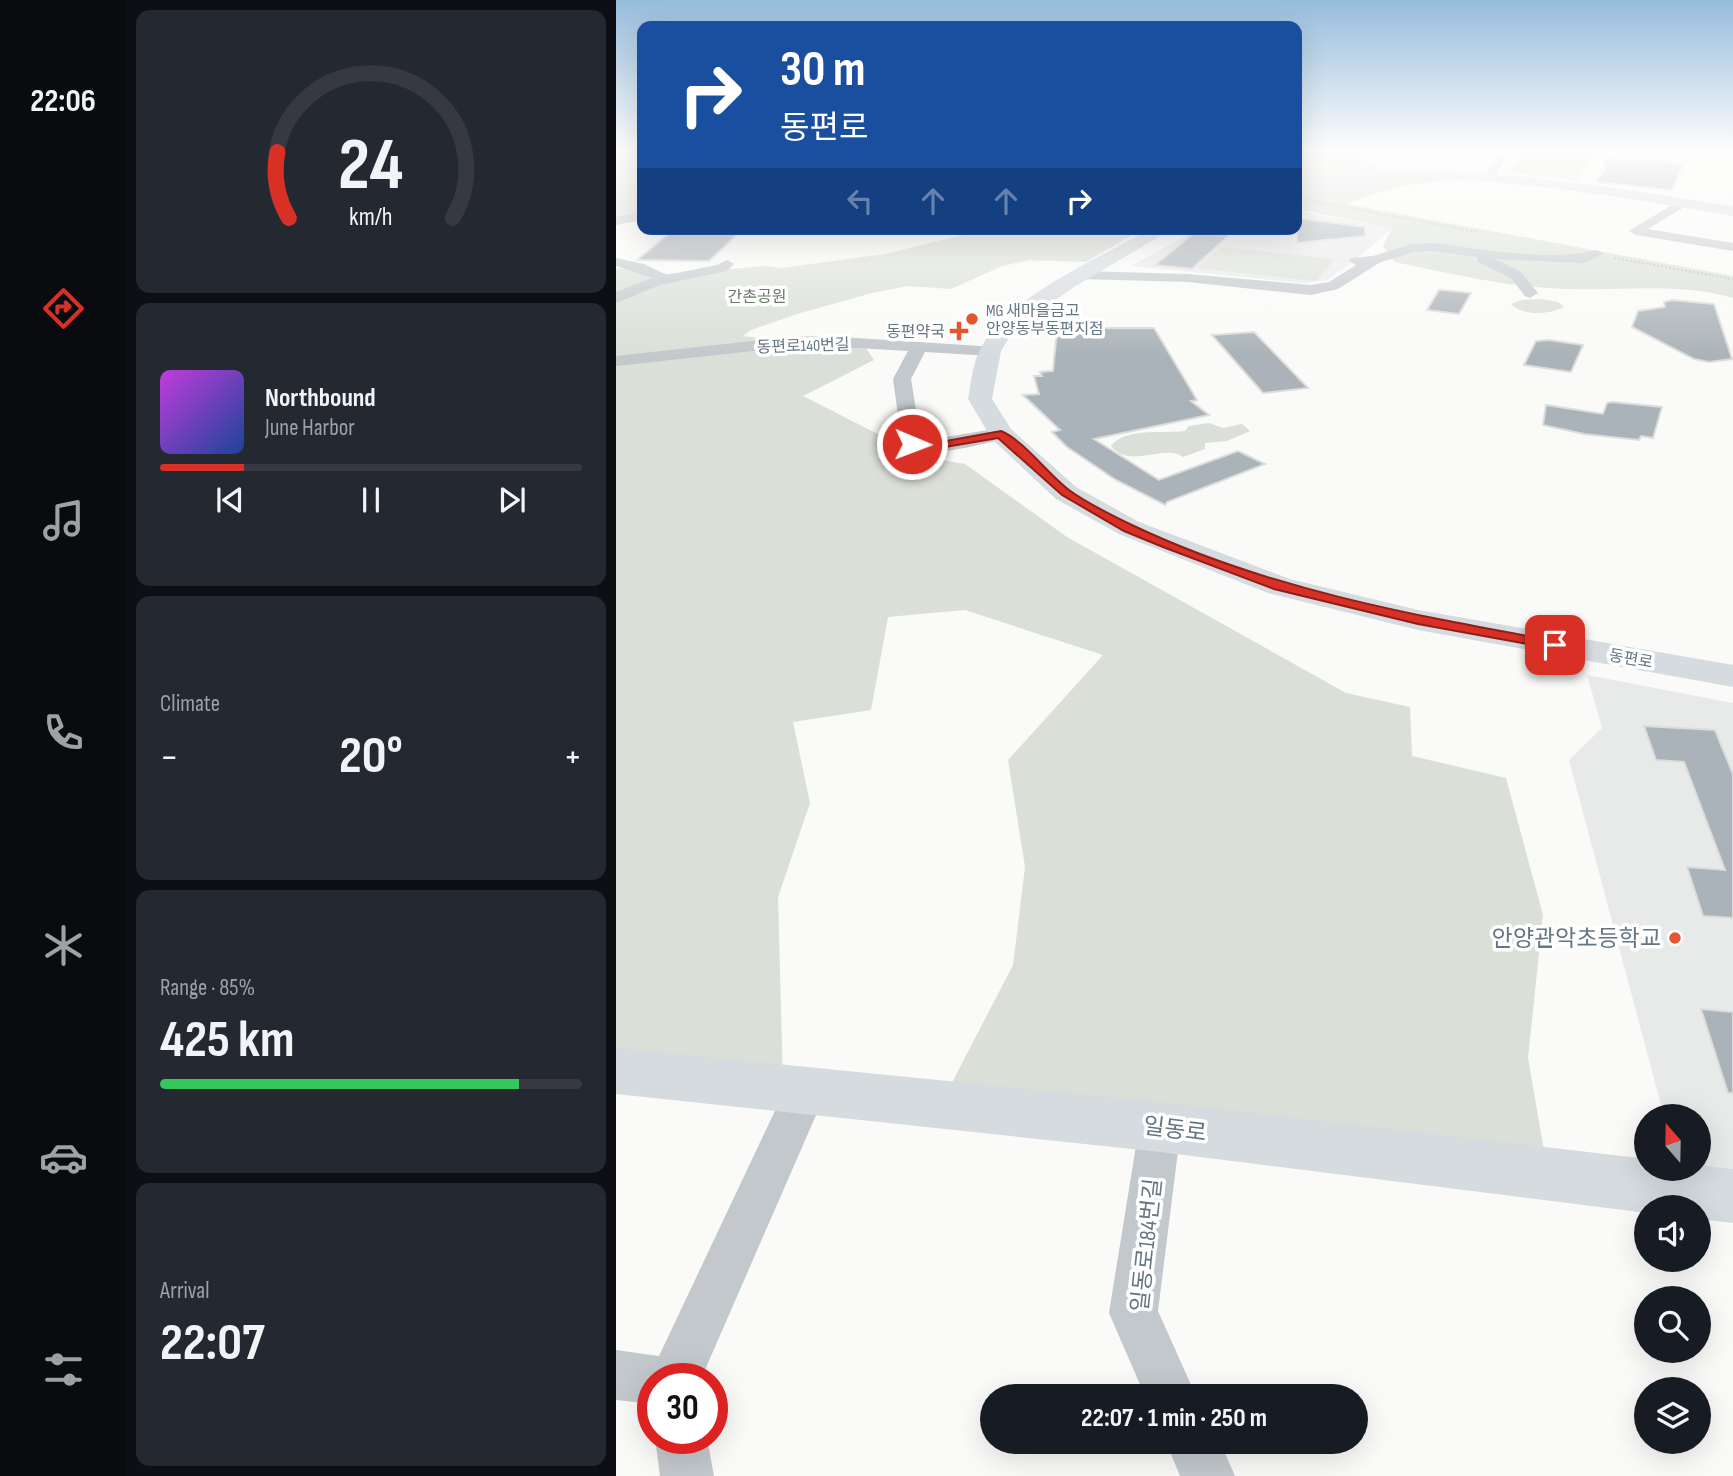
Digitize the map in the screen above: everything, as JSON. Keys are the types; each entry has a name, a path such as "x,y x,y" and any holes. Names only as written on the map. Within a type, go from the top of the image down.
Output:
{"street":[{"path":"1654,220 1636,231 1733,247"},
{"name":"동편로","path":"1153,235 1022,314 1003,329 990,351 980,399 1001,434 1066,493 1129,528 1279,586 1418,620 1733,676"},
{"path":"1354,261 1374,260 1412,248 1449,247 1474,254 1516,275 1530,293"},
{"path":"1474,254 1583,259 1597,254"},
{"path":"1083,275 1188,278 1311,290 1334,286 1374,260"},
{"path":"616,262 639,267 663,278"},
{"path":"616,299 637,287 663,278 722,268 727,264"},
{"name":"동편로140번길","path":"616,361 789,342 990,351"},
{"path":"919,347 902,379 912,444 922,448 1001,434"},
{"name":"일동로","path":"616,1071 1160,1128 1733,1196"},
{"path":"681,1363 806,1090"},
{"name":"일동로184번길","path":"1160,1128 1133,1313 1166,1384"},
{"path":"616,1375 637,1377"},
{"path":"684,1454 687,1476"},
{"path":"1198,1454 1208,1476"}],"shaded area":[{"path":"1302,220 1347,220 1393,228 1327,280 1303,283 1131,266 1187,235 1302,235"},
{"name":"안양관악초등학교","path":"1587,675 1733,703 1733,1169 1712,1167 1712,1104 1661,1104 1569,760 1602,728"}],"green space":[{"path":"1351,220 1431,220 1733,276 1733,298 1692,290 1544,288 1438,271 1395,262 1383,246 1392,228"},
{"name":"간촌공원","path":"963,235 1132,235 1086,262 1030,260 1002,266 951,289 908,286 872,293 797,314 751,330 743,336 789,342 863,344 874,360 803,396 923,457 965,464 1067,537 1346,693 1410,707 1412,756 1506,778 1543,915 1528,1058 1547,1168 945,1096 1013,965 1025,867 1008,760 1103,655 965,610 888,617 871,710 793,722 810,803 778,897 783,1085 616,1065 616,268 668,274 766,266 782,268 885,254"},
{"path":"1221,247 1335,259 1316,281 1197,268"},
{"path":"1521,300 1558,302 1564,307 1551,312 1536,313 1522,311 1511,304"},
{"path":"1209,423 1223,428 1242,424 1250,431 1227,441 1205,443 1205,449 1183,457 1176,453 1127,456 1111,446 1126,436 1145,432 1185,431 1189,426"}],"building":[{"path":"1302,220 1365,227 1365,236 1297,243 1297,235 1302,235"},
{"path":"667,235 737,235 709,261 637,260"},
{"path":"1192,235 1229,235 1192,269 1155,265"},
{"path":"1439,290 1471,293 1459,314 1427,310"},
{"path":"1672,300 1714,304 1732,359 1709,362 1694,359 1632,327 1638,311 1665,307 1664,302"},
{"path":"1154,328 1197,400 1191,401 1209,415 1094,439 1159,480 1238,451 1265,464 1165,505 1116,480 1067,447 1052,432 1060,430 1023,395 1039,394 1034,376 1042,376 1040,372 1053,371 1057,330"},
{"path":"1254,332 1308,388 1263,393 1212,335"},
{"path":"1536,341 1583,345 1571,372 1524,365"},
{"path":"1607,403 1662,407 1653,438 1641,436 1639,440 1584,434 1543,425 1546,405 1603,414"},
{"path":"1644,726 1715,730 1733,774 1733,918 1703,916 1687,867 1725,870 1684,762 1656,760"},
{"path":"1701,1009 1733,1012 1733,1093 1728,1093"}],"place":[{"name":"MG 새마을금고 안양동부동편지점","path":"972,319"},
{"name":"동편약국","path":"959,331"},
{"name":"안양관악초등학교","path":"1675,938"}],"route":[{"path":"912,444 922,448 1001,434 1066,493 1129,528 1167,545 1279,586 1418,620 1555,645"}]}
